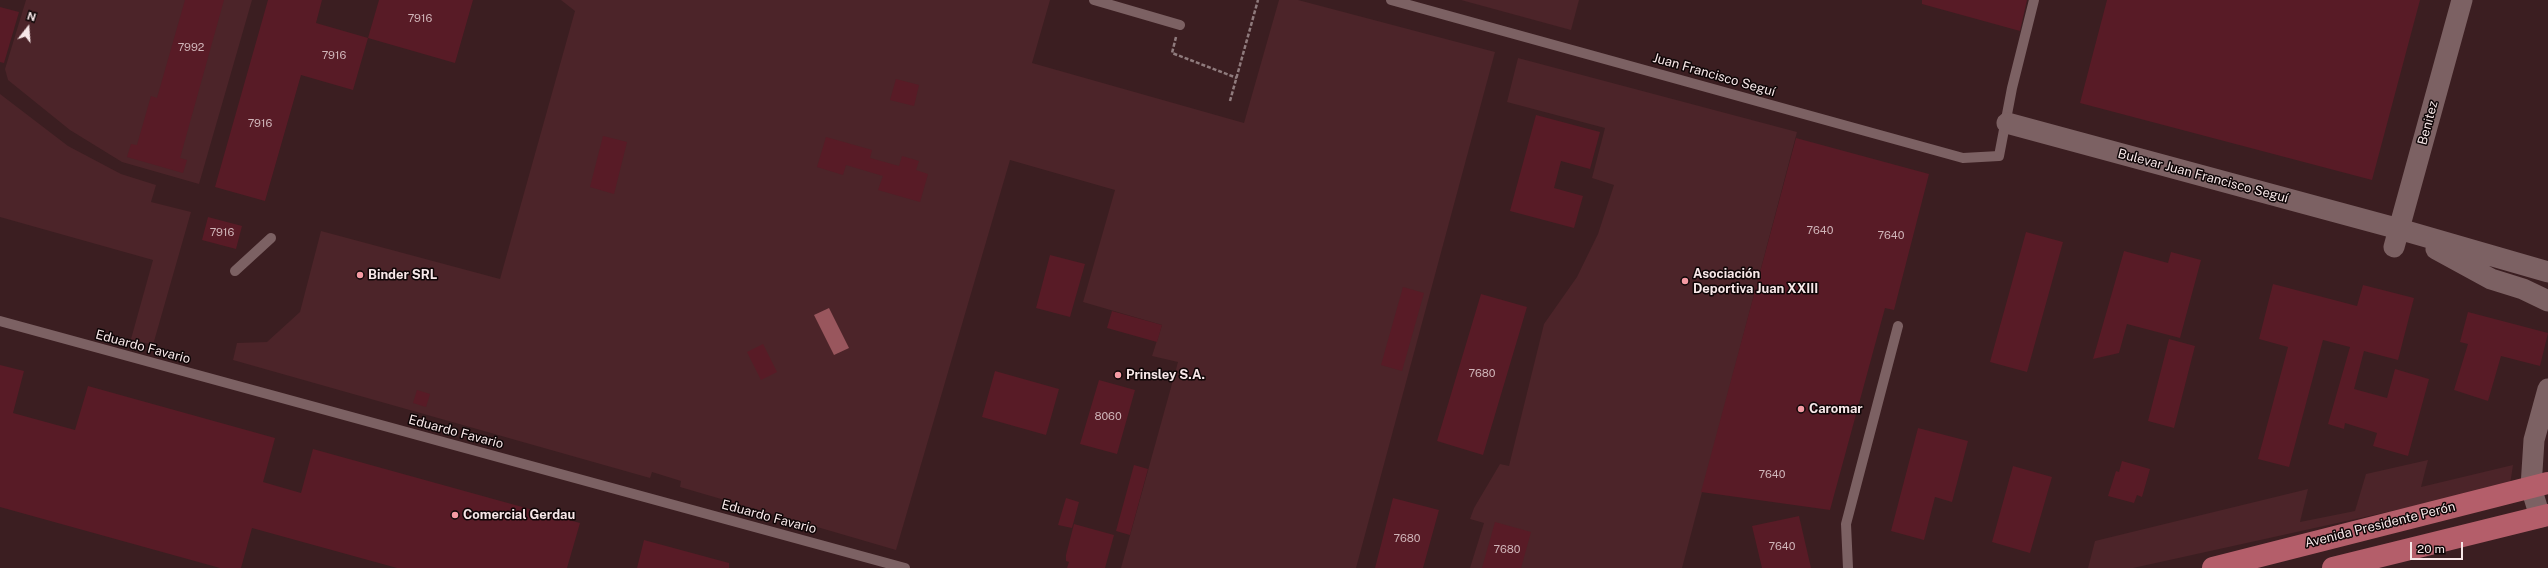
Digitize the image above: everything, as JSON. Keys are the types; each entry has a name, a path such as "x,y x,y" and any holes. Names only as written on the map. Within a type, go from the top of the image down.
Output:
{"main road":[{"name":"Avenida Presidente Perón","path":"2213,568 2540,485"},
{"path":"2333,568 2544,516"}],"street":[{"name":"Benitez","path":"2397,238 2462,0"},
{"name":"Bulevar Juan Francisco Seguí","path":"2007,123 2397,238 2548,272"},
{"name":"Bulevar Juan Francisco Seguí","path":"2397,238 2491,279 2523,289 2548,301"},
{"path":"2544,516 2534,440 2548,389"}],"lane":[{"path":"1094,0 1180,25"},
{"name":"Juan Francisco Seguí","path":"1391,0 1963,158 1999,156 2007,123"},
{"path":"2007,123 2012,88 2034,0"},
{"path":"235,271 271,238"},
{"name":"Eduardo Favario","path":"0,321 905,568"},
{"path":"1848,568 1846,524 1898,326"}],"path":[{"path":"1230,100 1258,0"},
{"path":"1180,25 1172,53 1236,78"}],"shaded area":[{"path":"0,0 2548,0 2548,568 0,568"},
{"path":"26,0 252,0 199,184 122,162 70,130 8,80 5,69"},
{"path":"561,0 1050,0 1032,63 1244,123 1279,0 1298,0 1495,52 1356,568 1121,568 1178,362 1152,356 1162,325 1083,302 1115,190 1010,160 896,550 680,487 681,481 652,472 650,478 233,360 237,343 267,342 300,312 321,231 500,279 575,11"},
{"path":"1461,0 1579,0 1571,30"},
{"name":"Asociación Deportiva Juan XXIII","path":"1518,58 1797,132 1682,568 1470,568 1484,523 1470,519 1474,508 1500,464 1509,466 1544,324 1577,277 1598,234 1614,185 1592,178 1605,128 1507,102"},
{"path":"0,94 68,146 121,174 156,185 151,202 191,212 153,345 131,339 153,260 0,217"},
{"path":"829,308 849,348 834,355 814,315"},
{"path":"2428,460 2421,487 2513,465 2510,485 2133,568 2088,568 2095,541 2308,489 2300,522 2355,511 2366,474"}],"building":[{"path":"185,0 224,0 180,158 187,160 183,173 127,157 131,144 137,145 151,96 157,98"},
{"path":"268,0 322,0 316,23 368,38 353,90 301,75 265,201 215,187"},
{"path":"379,0 473,0 455,63 368,38"},
{"path":"1922,0 2027,0 2020,31 1922,4"},
{"path":"2107,0 2420,0 2372,180 2080,103"},
{"path":"0,7 19,12 4,63 0,62"},
{"path":"896,79 919,85 914,106 890,100"},
{"path":"1536,115 1600,132 1590,169 1561,161 1554,188 1583,196 1574,228 1510,211"},
{"path":"603,136 627,142 614,194 590,187"},
{"path":"826,137 872,150 870,158 899,166 902,156 919,161 916,170 928,174 920,202 878,190 883,176 846,165 843,175 817,167"},
{"path":"1796,138 1929,174 1894,310 1885,308 1830,510 1701,492"},
{"path":"208,217 242,226 236,249 202,240"},
{"path":"2026,232 2063,242 2027,372 1990,362"},
{"path":"2124,251 2168,263 2171,252 2201,260 2180,338 2127,324 2119,353 2093,359"},
{"path":"1050,255 1085,264 1070,317 1036,308"},
{"path":"2273,284 2357,306 2363,285 2414,298 2398,360 2364,351 2354,389 2387,398 2395,369 2429,379 2408,456 2373,446 2377,433 2345,423 2344,429 2328,424 2350,347 2323,340 2289,467 2258,459 2288,347 2259,339"},
{"path":"1403,287 1424,293 1402,371 1381,365"},
{"path":"1481,294 1527,307 1483,455 1437,441"},
{"path":"1112,311 1162,325 1157,342 1107,328"},
{"path":"2468,312 2548,333 2540,366 2501,356 2488,401 2454,390 2468,344 2460,342"},
{"path":"2169,339 2195,346 2174,428 2148,421"},
{"path":"763,344 777,372 761,380 747,352"},
{"path":"0,365 24,371 13,413 75,430 88,386 275,438 263,482 301,493 313,449 580,523 567,568 397,568 252,528 241,568 220,568 0,507"},
{"path":"995,371 1059,389 1046,435 982,417"},
{"path":"1099,380 1135,390 1117,454 1080,444"},
{"path":"417,390 430,394 426,407 413,403"},
{"path":"1918,428 1968,441 1952,502 1935,497 1924,540 1891,531"},
{"path":"2122,461 2150,469 2142,497 2137,495 2134,503 2108,496 2116,471 2119,472"},
{"path":"1134,465 1148,469 1130,535 1116,531"},
{"path":"2013,466 2052,477 2030,553 1992,542"},
{"path":"1066,498 1079,502 1072,528 1058,525"},
{"path":"1393,498 1439,510 1423,568 1375,568"},
{"path":"1799,516 1811,568 1762,568 1752,526"},
{"path":"1495,522 1531,532 1521,568 1482,568"},
{"path":"1074,524 1114,535 1105,568 1067,568 1069,562 1066,561 1066,555"},
{"path":"644,540 729,563 729,568 637,568"}],"place":[{"name":"Binder SRL","path":"360,275"},
{"name":"Asociación Deportiva Juan XXIII","path":"1685,281"},
{"name":"Prinsley S.A.","path":"1118,375"},
{"name":"Caromar","path":"1801,409"},
{"name":"Comercial Gerdau","path":"455,515"}]}
